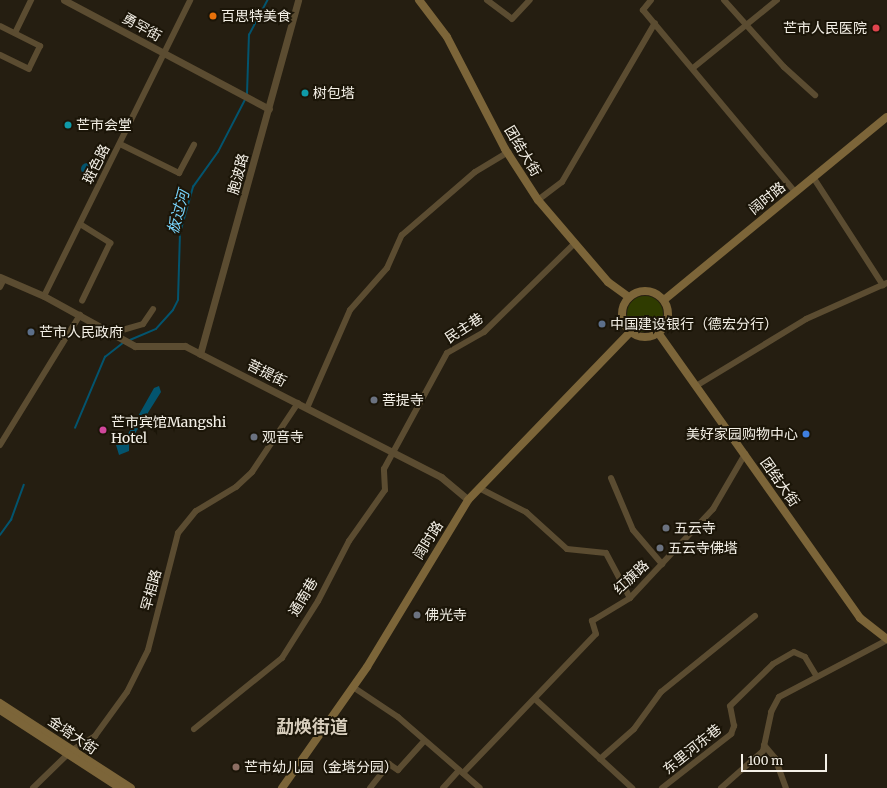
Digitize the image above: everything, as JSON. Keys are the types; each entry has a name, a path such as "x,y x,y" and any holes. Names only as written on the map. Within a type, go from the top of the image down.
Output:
{"main road":[{"name":"团结大街","path":"419,0 447,37 508,152 538,200 608,282 629,297"},
{"name":"阔时路","path":"664,300 887,117"},
{"path":"651,291 664,300 669,314 659,334 644,338 630,332 622,319 629,297 651,291"},
{"name":"阔时路","path":"282,788 352,687 468,500 583,384 630,332"},
{"name":"团结大街","path":"659,334 860,618 887,640"},
{"name":"金塔大街","path":"0,703 120,788"},
{"name":"金塔大街","path":"0,710 131,788"}],"street":[{"path":"15,33 31,0"},
{"name":"勇罕街","path":"64,0 269,109"},
{"name":"斑色路","path":"44,296 165,55 190,0"},
{"name":"胞波路","path":"200,354 298,0"},
{"path":"487,0 512,19 530,0"},
{"path":"651,0 643,10 693,68 794,192"},
{"path":"724,0 746,26 815,95"},
{"path":"693,68 777,0"},
{"path":"538,200 562,182 655,23"},
{"path":"0,26 40,46 29,69 0,55"},
{"path":"120,144 179,172 194,145"},
{"path":"307,408 350,310 387,268 402,235 475,172 508,152"},
{"path":"696,386 806,319 885,284 813,177"},
{"path":"80,224 110,243 82,301"},
{"name":"民主巷","path":"394,452 413,410 447,353 484,332 574,244"},
{"path":"0,287 2,278 44,296"},
{"name":"菩提街","path":"44,296 135,346 174,345 200,354 441,477 468,500"},
{"path":"114,335 142,324 153,309"},
{"path":"0,445 80,315"},
{"name":"罕相路","path":"33,788 70,752 95,736 127,692 148,650 178,533 196,511 236,487 252,472 298,403"},
{"name":"通南巷","path":"194,729 282,658 318,601 349,541 385,490 384,469 394,452"},
{"name":"红旗路","path":"442,788 535,699 596,634 592,621 630,598 713,509 745,454"},
{"path":"610,478 633,530 662,564"},
{"path":"479,488 526,512 567,549 602,551 611,556 630,598"},
{"path":"600,759 634,730 661,692 755,616"},
{"path":"721,788 763,751 771,712 779,696 816,675 887,640"},
{"name":"东里河东巷","path":"662,788 731,734 734,726 730,706 773,664 794,652 805,657 816,675"},
{"path":"352,687 398,717 480,788"},
{"path":"535,699 632,788"},
{"path":"370,788 389,764 398,770 424,741"},
{"path":"764,745 775,758 786,788"}],"green space":[{"path":"649,296 658,301 662,307 662,321 658,327 649,332 641,332 632,327 628,321 627,310 632,301 638,297"}],"water":[{"path":"89,163 92,164 92,174 85,175 82,174 81,167 82,164"},
{"path":"159,386 161,392 129,443 129,451 119,455 116,445 124,441 154,388"}],"waterway":[{"name":"板过河","path":"247,94 249,35 268,0"},
{"name":"板过河","path":"130,340 156,329 173,310 178,300 180,233 193,187 218,152 245,100"},
{"name":"板过河","path":"75,428 105,357 123,343"},
{"name":"板过河","path":"0,535 11,520 24,485"}],"place":[{"name":"百思特美食","path":"213,16"},
{"name":"芒市人民医院","path":"876,28"},
{"name":"树包塔","path":"305,93"},
{"name":"芒市会堂","path":"68,125"},
{"name":"中国建设银行（德宏分行）","path":"602,324"},
{"name":"芒市人民政府","path":"31,332"},
{"name":"菩提寺","path":"374,400"},
{"name":"芒市宾馆Mangshi Hotel","path":"103,430"},
{"name":"美好家园购物中心","path":"806,434"},
{"name":"观音寺","path":"254,437"},
{"name":"五云寺","path":"666,528"},
{"name":"五云寺佛塔","path":"660,548"},
{"name":"佛光寺","path":"417,615"},
{"name":"芒市幼儿园（金塔分园）","path":"236,767"}],"district":[{"name":"勐焕街道","path":"312,727"}]}
